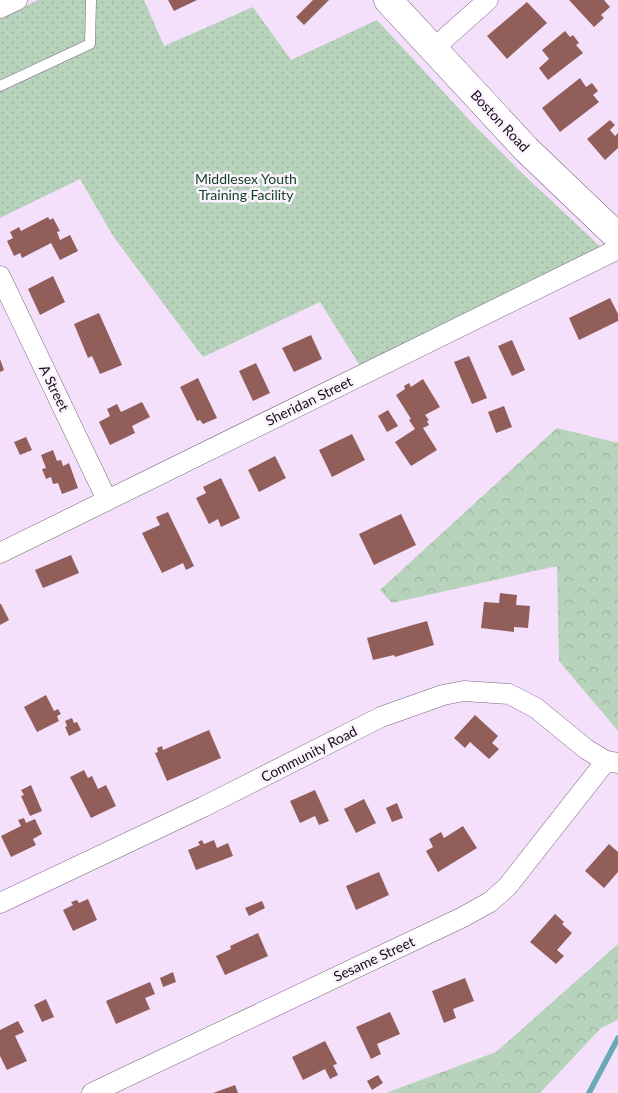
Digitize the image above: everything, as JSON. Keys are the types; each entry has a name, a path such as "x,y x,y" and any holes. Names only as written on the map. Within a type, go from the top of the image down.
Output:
{"main road":[{"name":"Boston Road","path":"388,0 532,155 618,237"}],"street":[{"path":"0,8 17,0"},
{"path":"433,49 488,0"},
{"name":"Sheridan Street","path":"0,553 618,249"},
{"name":"A Street","path":"0,276 107,500"},
{"name":"Community Road","path":"0,903 203,807 381,717 443,695 464,691 489,691 509,694 536,708 586,749 612,762"},
{"name":"Sesame Street","path":"92,1093 463,917 490,902 507,887 612,762"}],"lane":[{"path":"0,86 90,44 91,0"}],"green space":[{"name":"Middlesex Youth Training Facility","path":"38,0 144,0 164,46 253,7 291,60 377,20 474,125 605,251 360,366 320,302 203,357 113,236 80,179 0,218 0,18"},
{"path":"557,428 618,443 618,731 559,661 557,566 392,603 380,590"},
{"path":"618,944 618,1020 601,1028 540,1093 386,1093 496,1052"}],"building":[{"path":"168,0 197,0 174,11"},
{"path":"313,0 329,0 304,25 296,17"},
{"path":"569,0 604,0 610,7 601,15 604,18 594,27"},
{"path":"527,2 547,23 507,59 487,36"},
{"path":"565,31 570,37 573,35 579,43 576,45 583,53 548,80 539,68 549,59 542,50"},
{"path":"580,78 586,87 592,83 598,91 593,95 599,102 560,132 542,108"},
{"path":"610,120 615,125 610,130 615,136 618,133 618,148 605,160 587,139"},
{"path":"48,217 50,220 53,218 60,231 57,232 60,240 70,235 78,251 60,260 51,243 22,258 20,253 14,256 7,241 13,238 10,232 19,227 21,231"},
{"path":"53,276 65,302 40,315 28,289"},
{"path":"610,298 618,314 618,321 579,340 569,318"},
{"path":"99,313 122,365 100,374 92,356 88,358 74,324"},
{"path":"311,335 322,359 294,372 282,348"},
{"path":"512,340 525,370 512,376 498,346"},
{"path":"469,356 487,398 472,404 454,362"},
{"path":"0,359 4,370 0,372"},
{"path":"256,363 270,393 253,401 239,371"},
{"path":"198,378 217,418 203,424 200,420 197,421 180,387"},
{"path":"423,379 440,407 425,415 429,420 427,421 429,425 423,428 437,450 411,466 395,442 415,429 396,395 405,389 404,386 409,383 411,387"},
{"path":"142,402 150,417 132,426 135,433 110,445 99,422 110,416 107,409 117,404 121,412"},
{"path":"504,406 512,427 496,433 488,412"},
{"path":"388,410 398,426 387,432 378,416"},
{"path":"352,434 365,460 332,477 319,450"},
{"path":"26,437 32,450 20,455 14,442"},
{"path":"53,450 57,461 61,460 63,466 69,463 78,488 62,494 58,483 53,484 51,477 46,479 42,469 46,468 41,455"},
{"path":"275,456 286,478 259,492 248,470"},
{"path":"221,478 240,518 221,527 218,519 209,524 196,498 206,493 203,487"},
{"path":"168,512 194,566 186,570 183,563 162,573 142,533 160,525 156,517"},
{"path":"401,514 416,545 374,565 359,534"},
{"path":"71,555 79,573 43,588 35,570"},
{"path":"500,593 517,595 516,605 530,606 528,628 514,627 514,632 481,628 484,602 499,603"},
{"path":"0,604 9,620 0,625"},
{"path":"427,621 434,645 395,657 394,655 373,660 367,638"},
{"path":"46,695 54,711 58,709 61,714 57,716 59,721 37,732 24,707"},
{"path":"475,715 498,736 492,743 499,749 489,759 470,742 465,748 454,738"},
{"path":"72,718 74,723 77,722 81,730 69,736 65,727 67,726 65,721"},
{"path":"209,730 221,758 167,781 155,753 158,752 157,748 162,746 163,750"},
{"path":"84,770 88,778 92,776 98,789 106,785 116,806 91,818 70,777"},
{"path":"31,785 42,811 30,816 21,796 24,795 21,790"},
{"path":"315,790 329,821 319,825 315,816 300,823 290,801"},
{"path":"364,799 376,823 356,833 344,809"},
{"path":"397,803 403,818 392,822 386,808"},
{"path":"24,818 26,823 35,819 42,834 33,839 36,845 11,857 1,836 21,826 18,820"},
{"path":"463,826 477,848 438,872 426,851 433,847 429,839 441,832 444,838"},
{"path":"202,840 204,844 214,840 217,848 228,843 233,856 196,870 188,850 200,845 198,842"},
{"path":"609,844 618,852 618,872 604,888 585,871"},
{"path":"379,872 389,895 356,910 346,886"},
{"path":"88,899 97,920 73,931 63,910 73,905 71,902 77,900 79,903"},
{"path":"262,901 265,908 249,916 245,908"},
{"path":"555,914 572,933 557,950 564,956 556,964 530,942"},
{"path":"258,933 268,956 225,975 216,956 231,949 230,946"},
{"path":"173,972 176,982 163,987 160,978"},
{"path":"465,978 474,1001 453,1009 456,1018 444,1023 432,991"},
{"path":"150,982 155,994 145,998 150,1009 116,1024 106,1001"},
{"path":"46,999 54,1017 42,1022 34,1005"},
{"path":"390,1012 400,1034 377,1044 381,1054 371,1059 356,1027"},
{"path":"18,1021 24,1032 15,1036 27,1061 7,1070 0,1056 0,1030"},
{"path":"325,1041 337,1064 333,1065 338,1075 330,1079 325,1069 303,1080 292,1057"},
{"path":"378,1075 383,1083 372,1090 367,1081"},
{"path":"235,1085 238,1093 213,1093"}],"waterway":[{"path":"589,1093 618,1038"}]}
